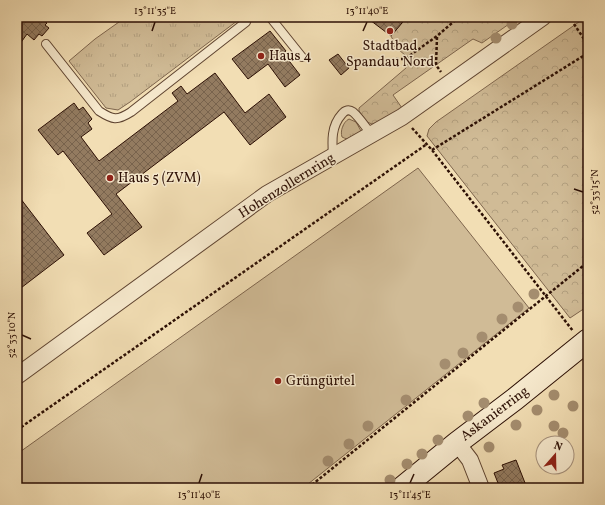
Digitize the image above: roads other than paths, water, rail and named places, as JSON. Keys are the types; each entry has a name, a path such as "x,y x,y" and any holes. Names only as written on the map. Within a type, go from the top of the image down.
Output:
{"main road":[{"name":"Askanierring","path":"402,488 586,342"}],"street":[{"name":"Hohenzollernring","path":"17,376 267,194 402,117 543,17"},
{"path":"457,443 470,460 481,488"}],"lane":[{"path":"46,44 98,111 108,117 120,119 246,22 248,17"},
{"path":"270,17 302,56"},
{"path":"333,156 333,132 338,119 344,111 348,110 354,113 372,135"}],"place":[{"name":"Stadtbad Spandau Nord","path":"390,31"},
{"name":"Haus 4","path":"261,56"},
{"name":"Haus 5 (ZVM)","path":"110,178"},
{"name":"Grüngürtel","path":"278,381"}]}
